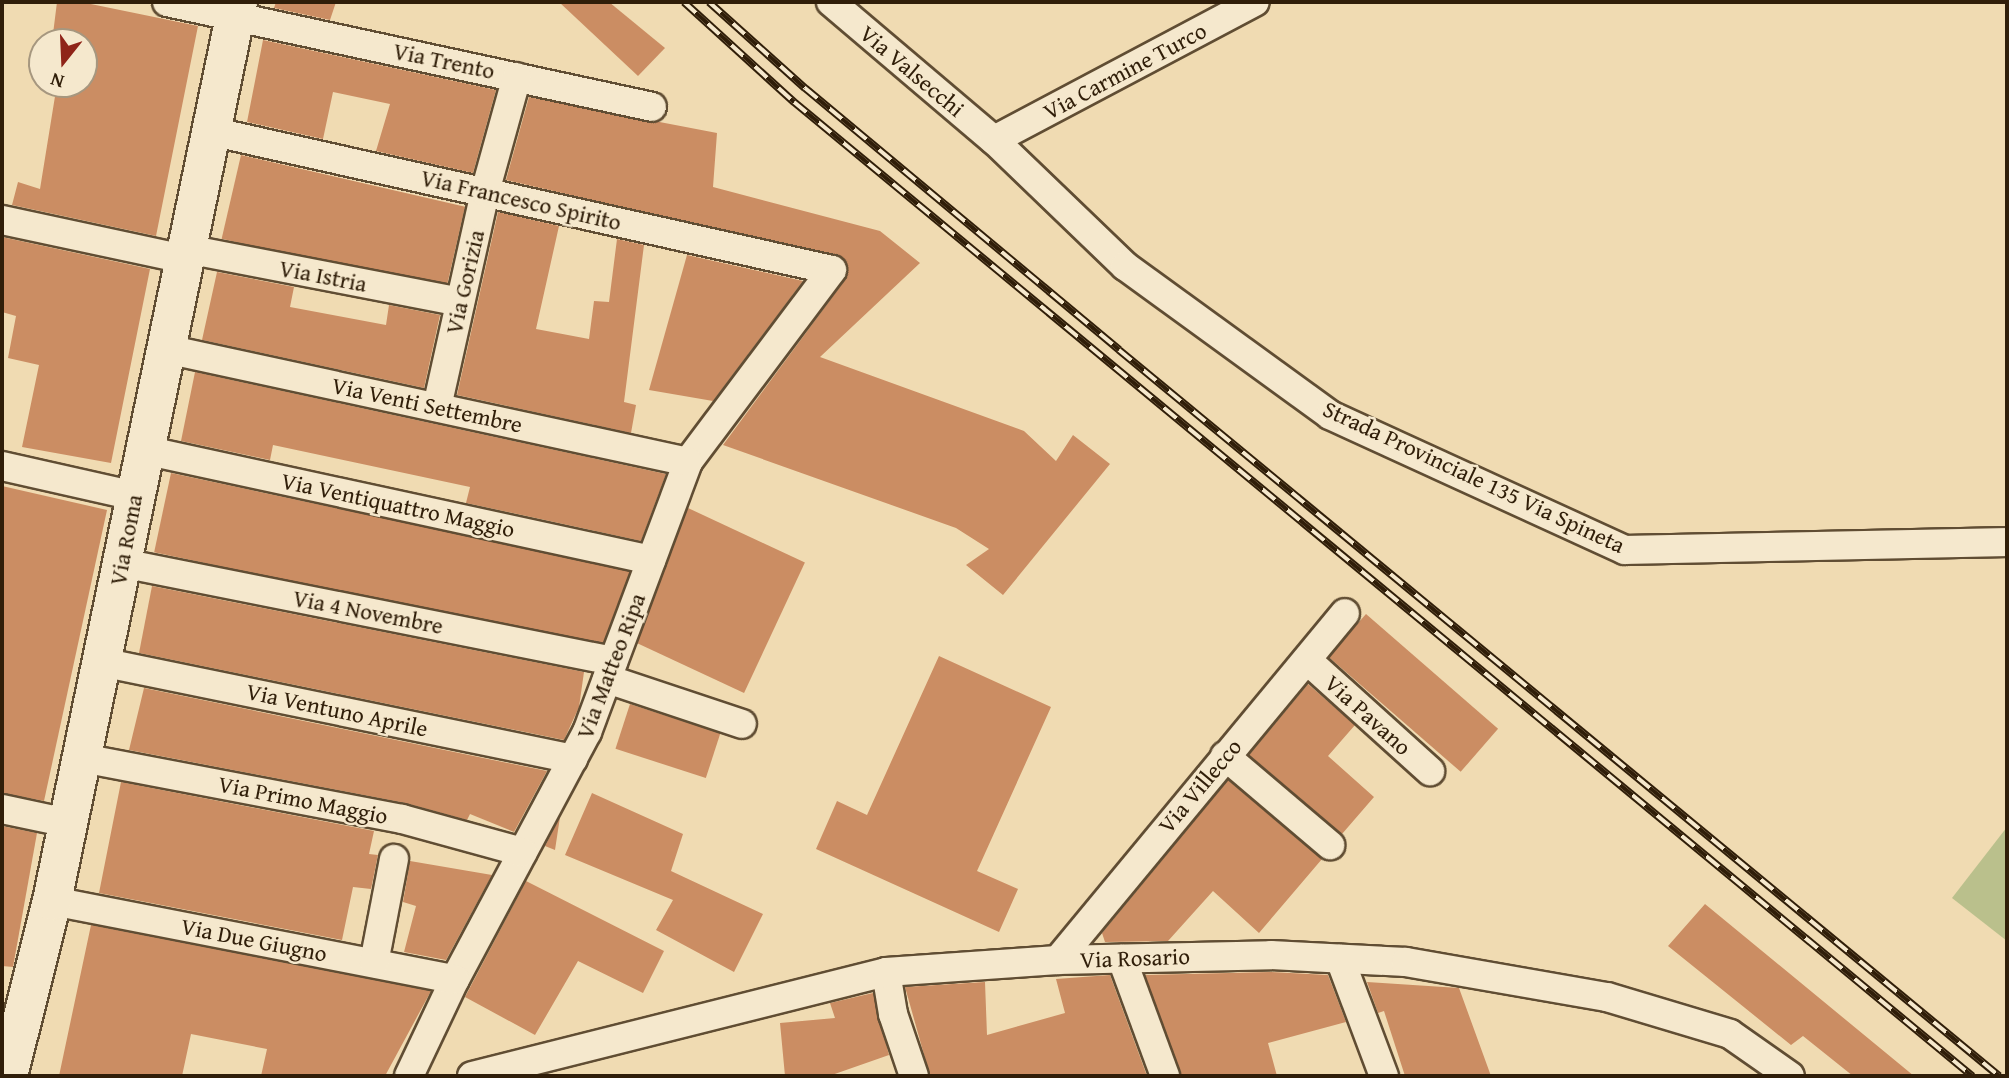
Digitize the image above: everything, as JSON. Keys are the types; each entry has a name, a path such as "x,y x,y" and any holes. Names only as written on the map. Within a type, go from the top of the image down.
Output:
{"main road":[{"name":"Via Roma","path":"8,1076 52,901 237,5"}],"street":[{"path":"167,2 237,5"},
{"name":"Via Valsecchi","path":"831,2 994,140"},
{"name":"Via Carmine Turco","path":"994,140 1255,2"},
{"name":"Via Trento","path":"237,5 516,76 652,107"},
{"name":"Via Gorizia","path":"437,407 485,192 516,76"},
{"name":"Via Francesco Spirito","path":"210,131 832,270"},
{"name":"Strada Provinciale 135 Via Spineta","path":"994,140 1125,266 1329,415 1625,550 2007,542"},
{"name":"Via Istria","path":"2,220 460,302"},
{"name":"Via Matteo Ripa","path":"409,1076 455,979 573,758 610,670 688,462 832,270"},
{"name":"Via Venti Settembre","path":"166,349 688,462"},
{"name":"Via Ventiquattro Maggio","path":"144,450 652,560"},
{"path":"2,466 135,496"},
{"name":"Via 4 Novembre","path":"122,563 610,670 742,724"},
{"name":"Via Villecco","path":"1058,960 1345,613"},
{"name":"Via Pavano","path":"1307,660 1430,771"},
{"name":"Via Ventuno Aprile","path":"102,662 573,758"},
{"path":"1225,756 1330,845"},
{"name":"Via Primo Maggio","path":"82,758 402,819 523,852"},
{"path":"2,809 68,823"},
{"path":"374,963 394,859"},
{"name":"Via Due Giugno","path":"52,901 455,979"},
{"name":"Via Rosario","path":"472,1076 886,972 1058,960 1271,955 1406,962 1607,997 1730,1034 1790,1076"},
{"path":"1122,959 1165,1076"},
{"path":"1340,959 1384,1076"},
{"path":"886,972 893,1014 914,1076"}],"green space":[{"path":"2007,827 2007,941 1952,898"}],"building":[{"path":"57,2 81,2 198,26 156,236 12,205 18,182 40,189 55,98 98,98 98,28 54,28"},
{"path":"276,2 336,2 330,20 274,8"},
{"path":"559,2 609,2 665,48 638,76"},
{"path":"263,40 496,90 473,173 376,151 390,104 333,92 323,139 247,122"},
{"path":"529,97 717,133 713,187 880,231 920,263 820,357 1024,431 1056,461 1073,435 1110,464 1003,595 966,565 989,549 956,528 723,445 845,280 848,272 843,258 506,180"},
{"path":"241,155 465,207 446,291 222,239"},
{"path":"498,212 559,226 536,329 589,339 594,301 609,302 617,239 644,245 624,402 636,405 631,433 457,395"},
{"path":"2,237 150,269 111,463 22,447 39,365 8,358 16,316 2,312"},
{"path":"687,255 803,281 713,401 649,390"},
{"path":"217,272 294,287 290,307 386,325 389,305 440,315 424,388 202,340"},
{"path":"195,372 666,474 641,541 466,503 470,487 273,445 270,460 181,441"},
{"path":"171,473 630,571 613,650 154,552"},
{"path":"2,486 107,510 44,801 2,793"},
{"path":"688,508 805,563 744,693 627,639"},
{"path":"152,586 584,672 579,707 564,740 139,653"},
{"path":"1366,614 1498,729 1461,772 1329,657"},
{"path":"939,656 1051,707 977,871 1018,889 999,932 816,849 837,801 867,815"},
{"path":"1308,684 1355,725 1328,756 1374,797 1342,834 1249,755"},
{"path":"144,688 547,771 514,832 470,814 467,820 405,803 129,750"},
{"path":"630,704 720,733 706,778 615,749"},
{"path":"1228,780 1322,859 1259,933 1213,891 1168,941 1105,942 1102,933"},
{"path":"121,782 374,831 369,854 378,855 371,889 353,887 342,940 99,893"},
{"path":"592,793 683,834 671,871 763,914 734,972 656,930 673,900 565,855"},
{"path":"560,817 555,850 545,846"},
{"path":"2,826 37,833 13,967 2,966"},
{"path":"410,861 492,875 446,960 404,952 416,906 403,902"},
{"path":"526,881 664,951 643,993 578,961 535,1035 465,997"},
{"path":"1705,904 1914,1076 1853,1076 1803,1036 1791,1045 1668,946"},
{"path":"91,925 431,991 385,1076 261,1076 267,1049 191,1034 182,1076 59,1076"},
{"path":"1271,972 1328,975 1346,1022 1268,1043 1277,1076 1181,1076 1145,975"},
{"path":"1110,975 1147,1076 930,1076 905,987 985,982 987,1035 1065,1013 1056,979"},
{"path":"1367,982 1459,988 1491,1076 1405,1076 1384,1011 1378,1013"},
{"path":"873,993 889,1055 829,1076 785,1076 780,1023 835,1018 830,1003"}],"railway":[{"path":"684,2 794,102 1972,1076"},
{"path":"709,2 805,88 1119,350 1999,1076"}]}
